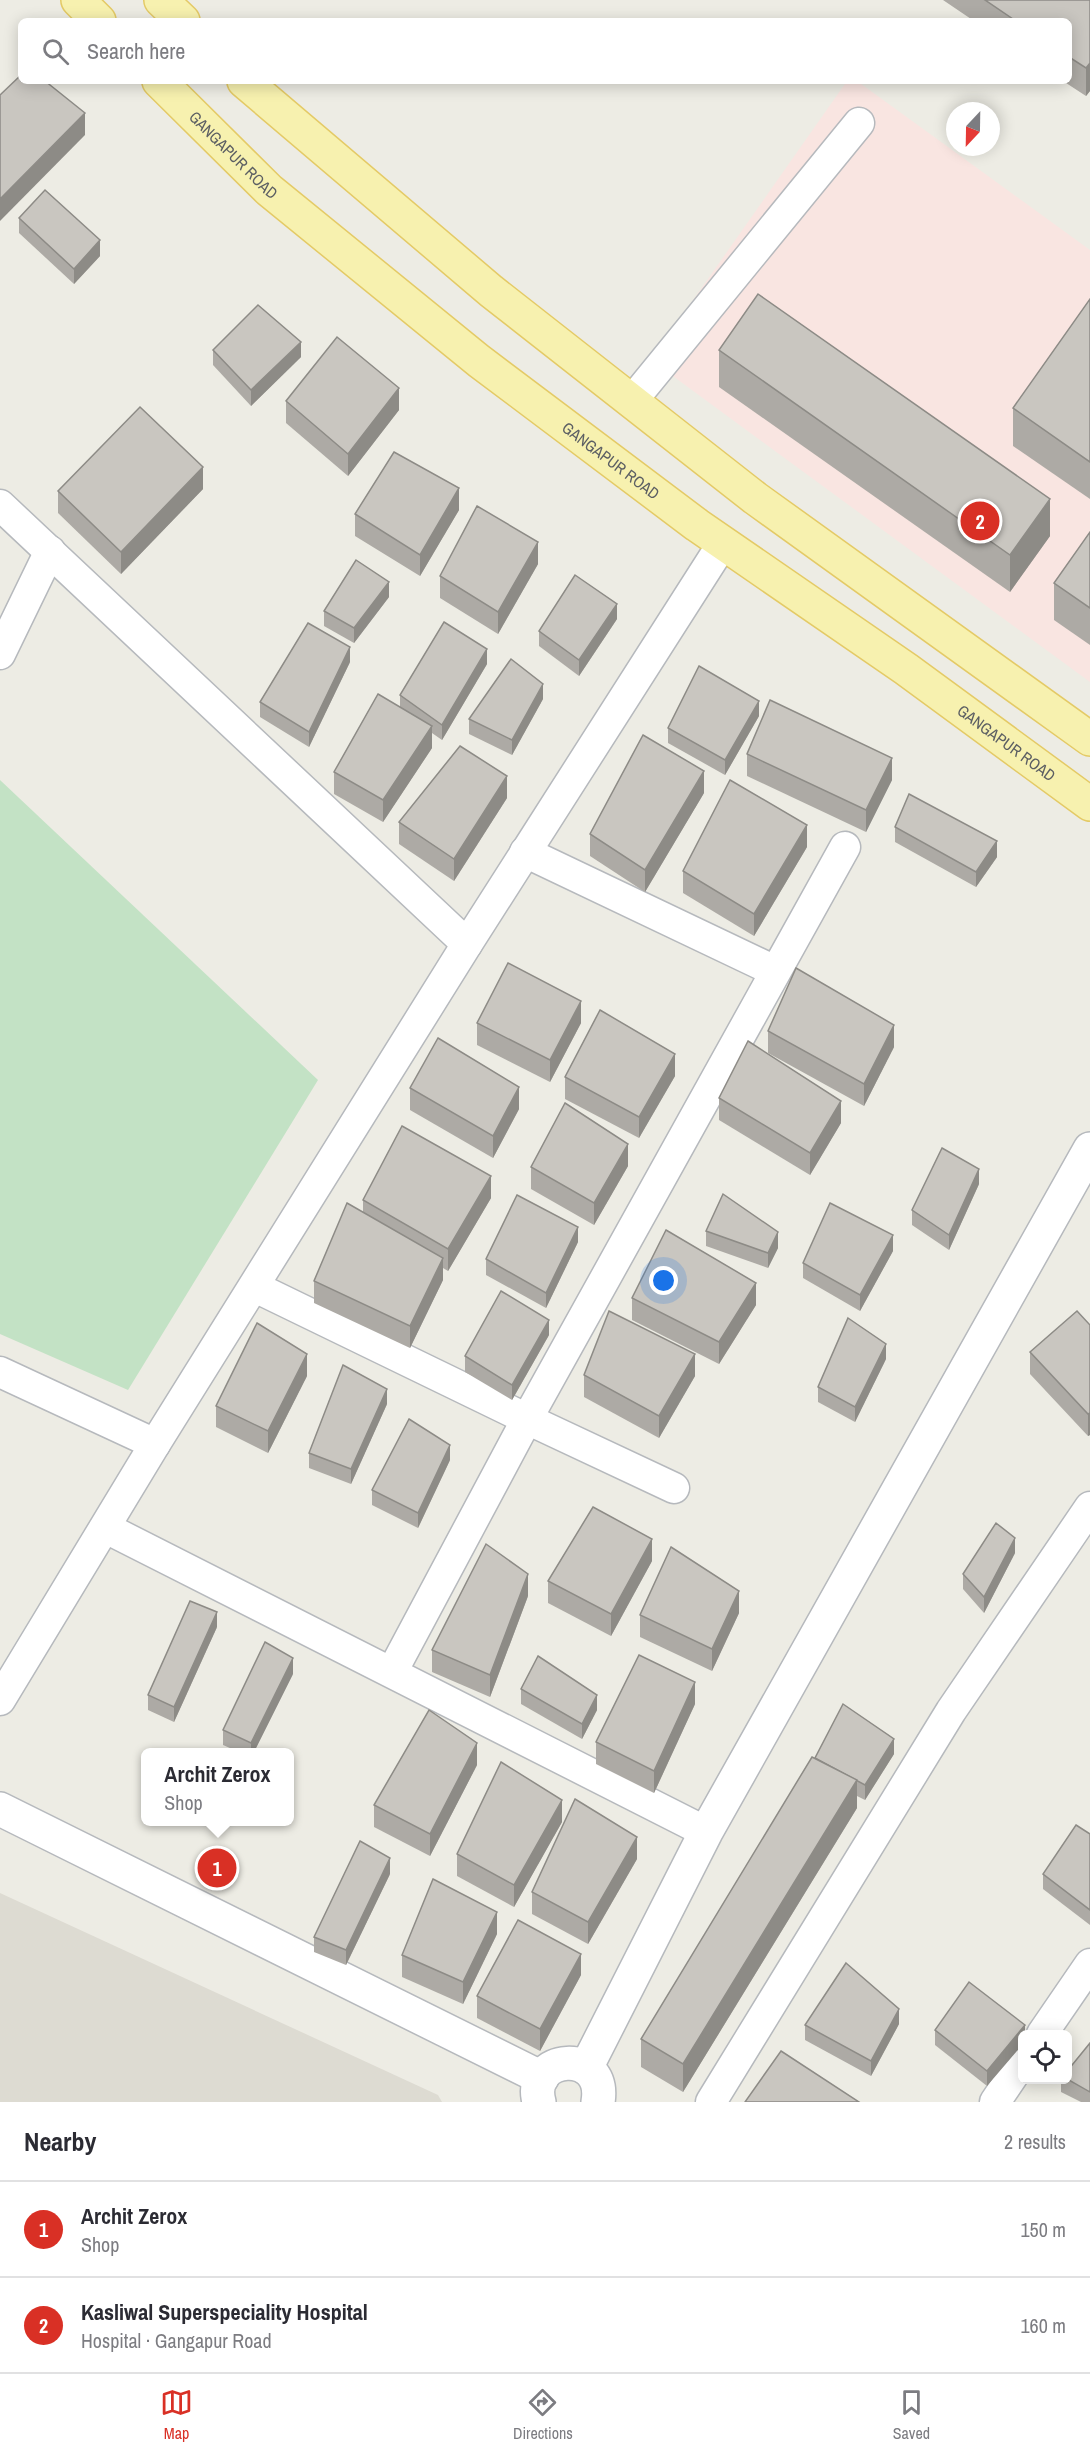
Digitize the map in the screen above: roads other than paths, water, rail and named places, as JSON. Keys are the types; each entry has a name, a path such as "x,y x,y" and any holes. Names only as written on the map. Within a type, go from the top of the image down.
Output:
{"main road":[{"path":"78,0 96,18"},
{"path":"161,0 180,18"},
{"name":"GANGAPUR ROAD","path":"162,84 278,198 479,361 723,543 906,669 1090,804"},
{"path":"248,84 491,291 754,498 1090,739"}],"street":[{"path":"631,402 859,123"},
{"path":"0,505 467,944"},
{"path":"0,1700 155,1444 467,944 723,543"},
{"path":"0,654 50,551"},
{"path":"392,1672 526,1419 845,847"},
{"path":"525,852 775,971"},
{"path":"0,1809 540,2090 548,2070 567,2062 600,2091 706,1832 1090,1149"},
{"path":"255,1287 526,1419 674,1488"},
{"path":"0,1372 155,1444"},
{"path":"711,2102 951,1711 1090,1507"},
{"path":"106,1528 706,1832"},
{"path":"1045,2030 1090,1964"},
{"path":"995,2102 1018,2069"}],"place":[{"name":"Kasliwal Superspeciality Hospital","path":"980,521"},
{"name":"Archit Zerox","path":"217,1868"}]}
